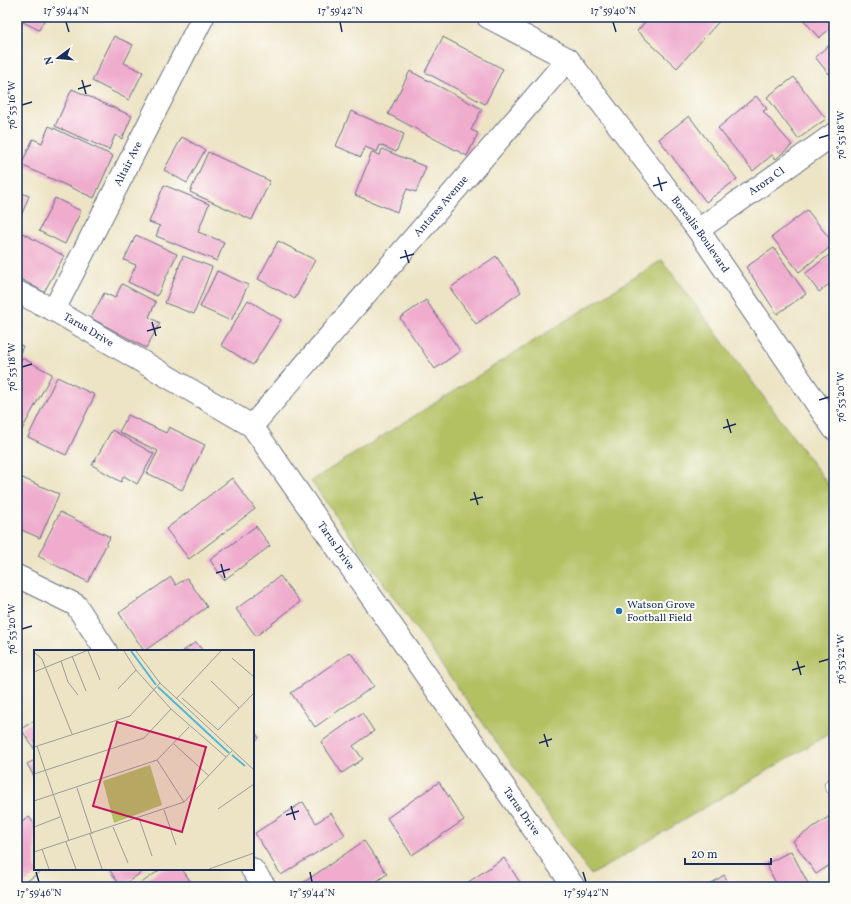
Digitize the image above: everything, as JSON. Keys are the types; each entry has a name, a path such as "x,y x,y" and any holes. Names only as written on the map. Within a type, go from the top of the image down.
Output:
{"street":[{"name":"Altair Ave","path":"54,310 203,17"},
{"name":"Borealis Boulevard","path":"488,17 568,59 698,230 834,429"},
{"name":"Antares Avenue","path":"252,426 568,59"},
{"name":"Arora Cl","path":"698,230 834,134"},
{"name":"Tarus Drive","path":"17,292 54,310 252,426 574,887"},
{"path":"17,576 76,605 105,650"},
{"path":"253,870 265,887"}],"green space":[{"name":"Watson Grove Football Field","path":"662,260 834,492 834,731 591,875 311,481"}],"building":[{"path":"23,17 46,17 39,30 21,21"},
{"path":"650,17 723,17 677,68 637,31"},
{"path":"801,17 834,17 834,25 819,38"},
{"path":"114,36 133,45 124,63 143,72 129,100 92,81"},
{"path":"443,37 503,69 485,104 425,72"},
{"path":"834,41 834,70 829,74 815,57"},
{"path":"410,71 482,109 471,130 478,133 467,156 388,114"},
{"path":"834,75 834,83 830,78"},
{"path":"794,77 826,119 798,139 767,97"},
{"path":"72,89 132,116 122,139 115,135 109,150 55,126"},
{"path":"756,96 767,109 763,111 792,145 776,159 772,155 753,171 718,128"},
{"path":"351,111 404,134 396,152 380,145 377,152 365,147 361,157 336,146"},
{"path":"689,116 737,179 706,202 659,139"},
{"path":"49,126 113,156 94,198 21,165 33,139 42,143"},
{"path":"182,137 205,150 187,183 164,170"},
{"path":"382,149 426,167 416,192 407,189 397,212 355,195 372,152 380,155"},
{"path":"208,152 270,181 252,220 190,192"},
{"path":"164,185 209,204 198,232 224,242 217,261 156,236 160,226 149,222"},
{"path":"17,191 29,196 19,221 17,221"},
{"path":"55,198 81,211 65,244 39,231"},
{"path":"807,210 834,244 799,272 772,237"},
{"path":"17,230 64,256 44,292 17,277"},
{"path":"136,235 177,254 157,296 128,282 136,265 124,260"},
{"path":"278,241 315,260 295,299 258,279"},
{"path":"774,248 806,294 777,314 746,267"},
{"path":"834,251 834,280 819,292 805,274"},
{"path":"183,256 212,267 194,314 165,303"},
{"path":"496,256 521,292 476,324 450,288"},
{"path":"217,271 248,285 231,321 200,307"},
{"path":"122,284 156,302 149,317 160,323 146,348 91,318 104,293 115,298"},
{"path":"248,300 281,320 253,365 221,345"},
{"path":"426,300 460,351 435,369 400,318"},
{"path":"17,344 23,346 17,360"},
{"path":"22,358 52,374 17,439 17,367"},
{"path":"57,377 95,395 66,455 28,437"},
{"path":"128,415 166,433 169,427 205,445 182,490 147,473 158,451 119,432"},
{"path":"112,430 154,454 137,484 124,476 121,482 92,465"},
{"path":"20,477 59,494 40,538 17,528 17,485"},
{"path":"232,478 255,509 189,559 166,529"},
{"path":"60,512 110,537 88,582 38,556"},
{"path":"256,526 270,546 224,580 210,560"},
{"path":"280,576 300,602 256,636 236,609"},
{"path":"171,577 176,585 187,578 207,607 145,650 143,650 119,613"},
{"path":"196,642 202,650 184,650"},
{"path":"350,652 374,686 315,727 291,693"},
{"path":"362,713 374,731 353,746 363,759 342,773 321,742"},
{"path":"34,721 34,748 21,729"},
{"path":"254,730 259,738 254,741"},
{"path":"34,760 34,776 27,764"},
{"path":"439,782 464,820 412,855 387,818"},
{"path":"303,802 316,823 331,813 345,835 281,875 255,833"},
{"path":"834,813 834,862 816,874 793,841"},
{"path":"29,817 34,824 34,870 43,870 19,887 17,887 17,826"},
{"path":"364,841 387,874 368,887 297,887"},
{"path":"791,851 810,887 778,887 766,864"},
{"path":"504,858 523,887 461,887"},
{"path":"110,870 145,870 121,887"},
{"path":"160,870 183,870 194,887 136,887"},
{"path":"724,875 731,887 706,887"}],"place":[{"name":"Watson Grove Football Field","path":"619,611"}]}
